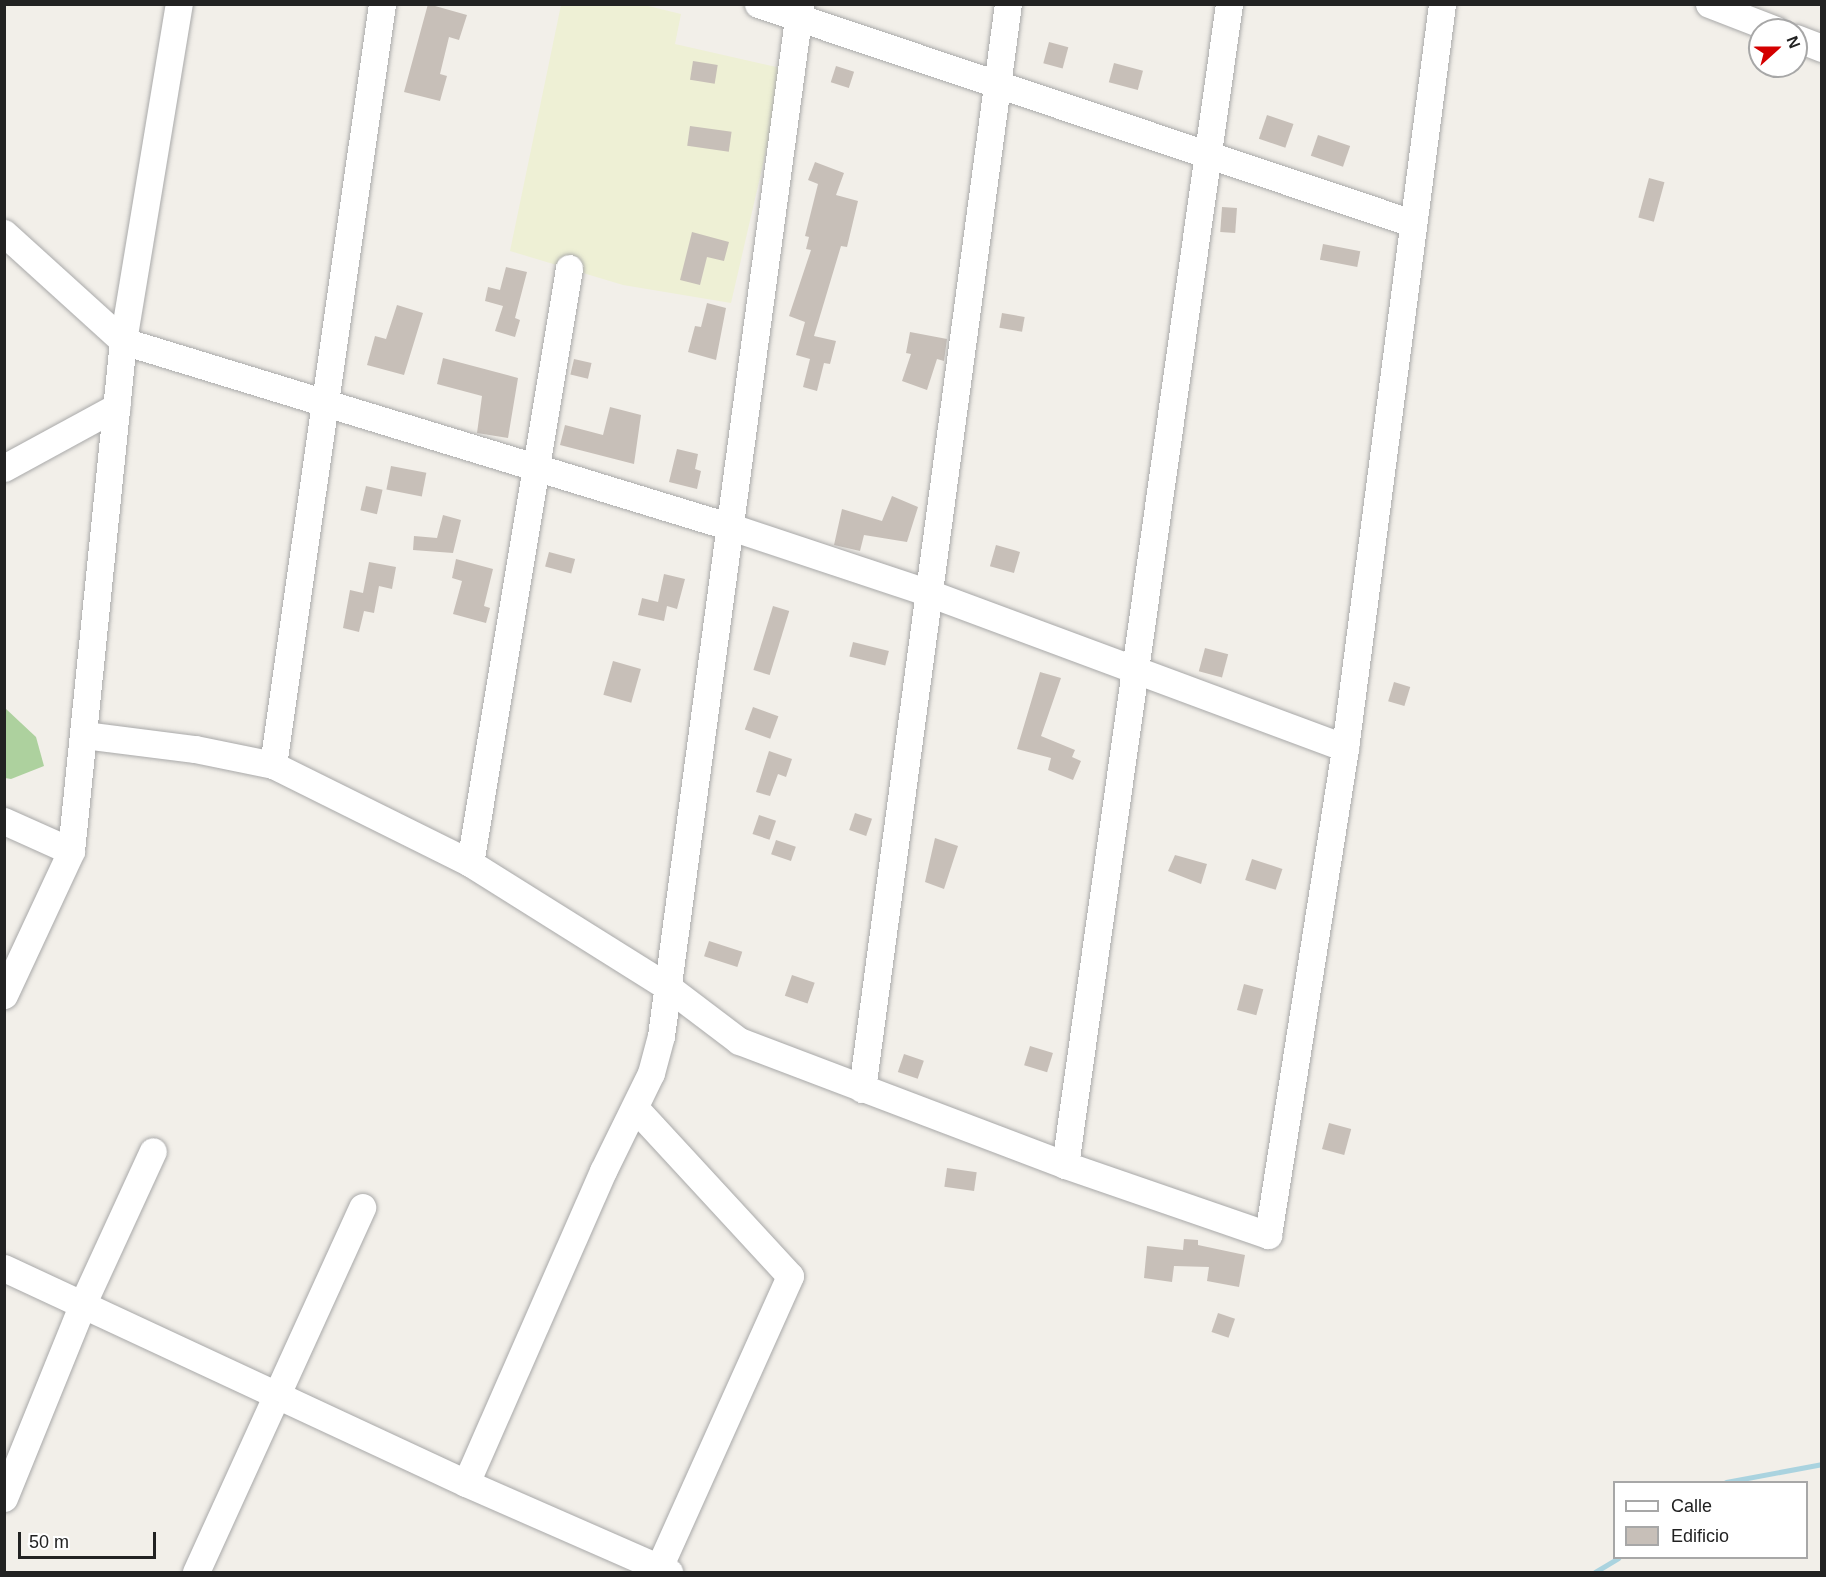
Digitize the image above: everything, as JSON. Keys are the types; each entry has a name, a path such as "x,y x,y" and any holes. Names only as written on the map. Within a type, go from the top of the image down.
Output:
{"street":[{"path":"4,995 70,851 84,735 123,341 179,4"},
{"path":"273,765 382,4"},
{"path":"758,4 800,11 997,84 1412,223"},
{"path":"862,1089 1008,4"},
{"path":"1065,1165 1229,4"},
{"path":"84,735 195,749 273,765 470,863 669,988 738,1041 1065,1165 1268,1235 1345,748 1442,4"},
{"path":"1709,4 1748,19"},
{"path":"466,1483 603,1171 636,1109 651,1074 669,988 800,11"},
{"path":"4,233 123,341 325,400 731,527 929,593 1345,748"},
{"path":"470,863 569,268"},
{"path":"4,468 116,407"},
{"path":"4,820 70,851"},
{"path":"4,1268 276,1391 466,1483 662,1571 790,1276 636,1109"},
{"path":"4,1498 83,1303 153,1151"},
{"path":"196,1572 276,1391 362,1207"}],"green space":[{"path":"561,5 644,5 681,14 675,44 785,69 731,303 623,285 510,251"},
{"path":"5,708 36,737 44,766 11,779 5,778"}],"building":[{"path":"428,4 467,15 459,40 449,37 440,74 447,76 440,101 404,92"},
{"path":"1049,42 1068,47 1063,68 1043,63"},
{"path":"693,61 718,65 715,84 690,80"},
{"path":"1114,63 1143,71 1138,90 1109,82"},
{"path":"836,66 854,72 849,88 831,82"},
{"path":"1267,115 1293,124 1285,148 1259,139"},
{"path":"690,126 732,132 729,152 687,146"},
{"path":"1318,135 1350,146 1343,167 1311,156"},
{"path":"815,162 844,173 836,195 858,201 847,247 841,246 814,336 836,341 830,364 824,363 817,391 803,387 810,359 796,355 805,322 789,316 811,250 806,249 809,237 805,236 818,184 808,180"},
{"path":"1649,178 1664,182 1654,222 1638,218"},
{"path":"1222,207 1237,208 1235,233 1220,232"},
{"path":"692,232 729,242 724,261 707,257 700,285 680,280"},
{"path":"1323,244 1360,251 1357,267 1320,260"},
{"path":"506,267 527,272 515,318 520,320 515,337 495,331 503,306 485,301 488,287 500,290"},
{"path":"707,303 726,308 716,360 688,352 695,326 701,327"},
{"path":"397,305 423,313 404,375 367,365 375,336 386,339"},
{"path":"1002,313 1025,317 1022,332 999,328"},
{"path":"910,332 947,339 944,361 937,359 927,390 902,381 911,354 906,353"},
{"path":"443,358 518,378 508,438 477,433 482,396 437,384"},
{"path":"574,359 592,363 588,379 570,375"},
{"path":"610,407 641,415 634,464 560,445 565,425 603,435"},
{"path":"677,449 698,454 695,469 701,471 697,489 669,482"},
{"path":"391,466 426,473 422,496 386,490"},
{"path":"366,486 383,490 377,514 360,510"},
{"path":"892,496 918,507 907,542 864,535 860,551 834,545 842,509 882,521"},
{"path":"443,515 461,520 453,553 413,550 414,536 437,538"},
{"path":"996,545 1020,552 1014,573 990,566"},
{"path":"549,552 575,559 571,573 545,566"},
{"path":"456,559 493,569 484,606 490,608 486,623 453,614 462,581 452,578"},
{"path":"369,562 396,567 392,589 379,586 374,613 364,611 359,632 343,628 350,590 363,593"},
{"path":"664,574 685,579 677,609 667,606 664,621 638,615 642,598 658,602"},
{"path":"773,606 789,611 770,675 753,670"},
{"path":"853,642 889,651 885,666 849,657"},
{"path":"1205,648 1228,654 1222,677 1199,671"},
{"path":"613,661 641,669 631,703 603,695"},
{"path":"1040,672 1061,678 1041,736 1075,750 1072,757 1081,761 1073,780 1048,770 1051,758 1017,749"},
{"path":"1394,682 1410,687 1404,706 1388,701"},
{"path":"753,707 778,716 770,739 745,730"},
{"path":"769,751 792,759 786,777 778,774 770,796 756,792"},
{"path":"855,813 872,819 866,836 849,830"},
{"path":"759,815 776,821 770,840 752,834"},
{"path":"935,838 958,846 944,889 925,882"},
{"path":"776,840 796,847 791,861 771,854"},
{"path":"1175,855 1207,864 1201,884 1168,871"},
{"path":"1252,859 1282,869 1276,890 1245,880"},
{"path":"709,941 742,952 737,967 704,956"},
{"path":"792,975 815,983 808,1004 785,996"},
{"path":"1244,984 1263,989 1256,1015 1237,1010"},
{"path":"1030,1046 1053,1053 1047,1072 1024,1065"},
{"path":"904,1054 924,1061 918,1079 898,1072"},
{"path":"1329,1123 1351,1129 1344,1155 1322,1149"},
{"path":"947,1168 977,1172 974,1191 944,1187"},
{"path":"1184,1239 1198,1240 1198,1245 1245,1255 1239,1287 1207,1281 1209,1267 1174,1266 1172,1282 1144,1278 1147,1246 1183,1250"},
{"path":"1218,1313 1235,1319 1229,1338 1211,1332"}],"waterway":[{"path":"1731,1481 1822,1464"},
{"path":"1595,1572 1616,1559"}]}
